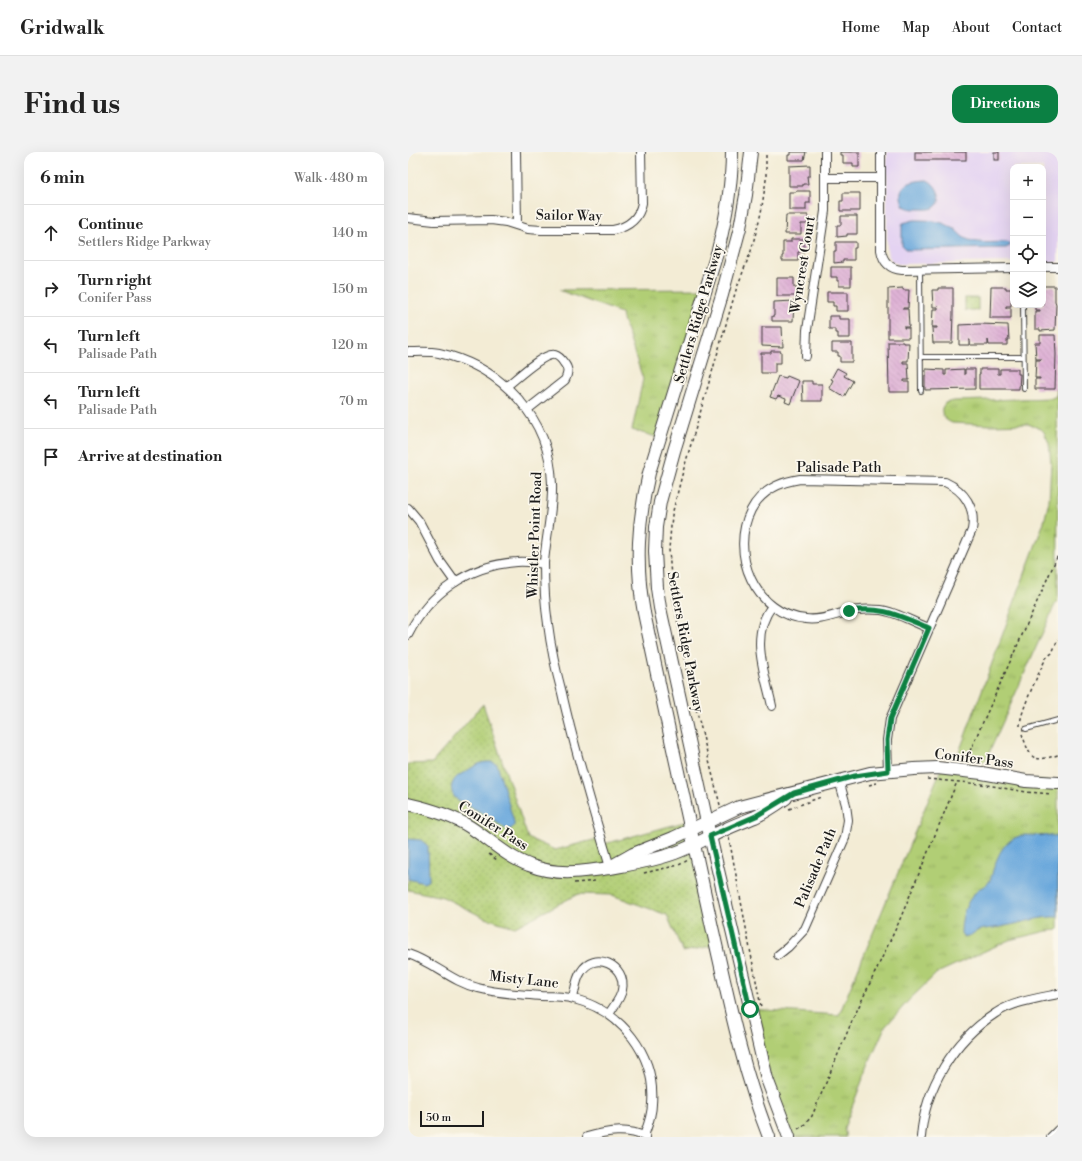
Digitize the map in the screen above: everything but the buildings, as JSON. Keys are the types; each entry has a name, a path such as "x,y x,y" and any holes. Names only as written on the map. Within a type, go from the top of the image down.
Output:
{"street":[{"path":"516,152 516,225"},
{"name":"Sailor Way","path":"408,218 434,221 491,220 506,222 528,229 541,230 613,230 621,228 637,217 642,203 641,152"},
{"name":"Settlers Ridge Parkway","path":"732,152 731,174 723,228 718,250 649,473 639,527 638,553 640,592 693,845 737,1035 758,1109 769,1137"},
{"name":"Settlers Ridge Parkway","path":"751,152 746,195 740,228 722,295 665,480 656,527 655,562 660,608 710,836 767,1080 793,1135"},
{"name":"Wyncrest Court","path":"806,356 807,330 825,211 825,152"},
{"path":"881,152 881,248 883,258 888,265 894,269 902,270 1010,268"},
{"path":"825,178 881,178"},
{"path":"1046,267 1058,267"},
{"name":"Whistler Point Road","path":"408,352 437,353 466,361 479,367 507,386 528,409 543,439 550,466 552,493 544,564 547,624 571,733 610,868"},
{"path":"507,386 543,357 554,354 562,360 568,369 568,374 565,380 528,409"},
{"name":"Palisade Path","path":"888,771 887,740 890,719 972,530 973,521 970,505 965,496 953,486 945,482 800,479 787,481 774,487 753,507 747,518 744,556 751,581 759,593 772,606 783,613 806,619 827,618 849,611 883,610 929,628"},
{"path":"408,508 419,521 440,561 454,582"},
{"path":"408,635 415,622 429,604 440,592 454,582 485,568 502,564 518,562 544,564"},
{"path":"772,606 764,618 761,627 760,642 762,660 772,706"},
{"name":"Conifer Pass","path":"610,868 634,854 739,807 870,773 922,769 958,770 1026,781 1058,783"},
{"name":"Palisade Path","path":"778,955 805,929 845,838 848,820 846,805 839,780"},
{"name":"Conifer Pass","path":"408,804 440,812 455,819 470,827 517,860 543,870 582,872 654,860 693,845 756,816 794,793"},
{"name":"Misty Lane","path":"408,954 420,958 451,977 476,988 507,994 573,998 592,1005 609,1014 625,1028 635,1040 645,1057 652,1088 650,1118 645,1136"},
{"name":"Misty Lane","path":"573,998 581,971 586,966 599,961 613,965 622,977 622,991 609,1014"},
{"path":"921,1137 922,1119 937,1078 952,1055 972,1032 997,1012 1028,1000 1058,994"},
{"path":"1051,1137 1058,1130"},
{"path":"587,1137 609,1131 621,1131 645,1136"}],"lane":[{"path":"920,270 921,392"},
{"path":"1023,308 1024,389"},
{"path":"921,357 1023,357"},
{"path":"1026,729 1058,720"}],"path":[{"path":"720,804 685,661 672,592 669,549 672,515 682,475 736,290 751,251 761,212 766,180 766,152"},
{"path":"966,760 1006,675 1058,555"},
{"path":"1020,726 1027,701 1046,658 1052,653 1058,638"},
{"path":"1022,732 1028,750 1033,757 1039,759 1058,755"},
{"path":"925,779 981,784 1026,792 1058,794"},
{"path":"793,1135 812,1116 852,1021 898,924 957,782"},
{"path":"868,785 880,783"},
{"path":"785,811 822,797"},
{"path":"733,837 730,840 762,1009"}],"shaded area":[{"path":"887,152 1058,152 1058,262 1046,262 1046,164 1010,164 1010,262 898,264 892,261 887,250"}],"green space":[{"path":"706,289 660,438 632,430 643,379 621,313 559,290"},
{"path":"965,298 978,298 978,310 965,310"},
{"path":"1057,388 1058,598 985,762 957,758 1044,522 1049,501 1051,463 1049,443 1041,429 1028,424 990,425 952,423 947,421 944,417 942,408 945,403 954,401 1052,398 1056,396"},
{"path":"483,704 528,838 555,850 601,838 604,844 688,821 716,945 683,952 667,915 612,895 578,894 515,927 485,918 443,897 408,890 408,764 432,763"},
{"path":"941,769 1058,783 1058,930 1047,931 1009,940 937,973 910,999 885,1027 870,1060 844,1128 846,1137 789,1137 750,1009 839,1015"}],"water":[{"path":"927,180 933,184 938,192 938,204 933,208 927,209 912,209 904,206 901,199 902,189 909,183"},
{"path":"914,220 929,220 947,225 968,240 1007,242 1010,243 1010,246 1006,248 908,250 902,246 903,223"},
{"path":"486,762 497,764 514,822 514,826 511,829 506,829 477,810 460,802 453,795 452,784 457,777 476,765"},
{"path":"1024,835 1058,836 1058,917 1038,919 980,930 964,938 961,933 962,922 964,910 969,900 978,890 989,882 1000,853 1007,843"},
{"path":"408,839 421,840 428,846 429,880 424,883 408,879"}],"route":[{"path":"750,1009 710,836 756,816 794,793 855,776 888,771 887,740 890,719 929,628 883,610 849,611"}]}
